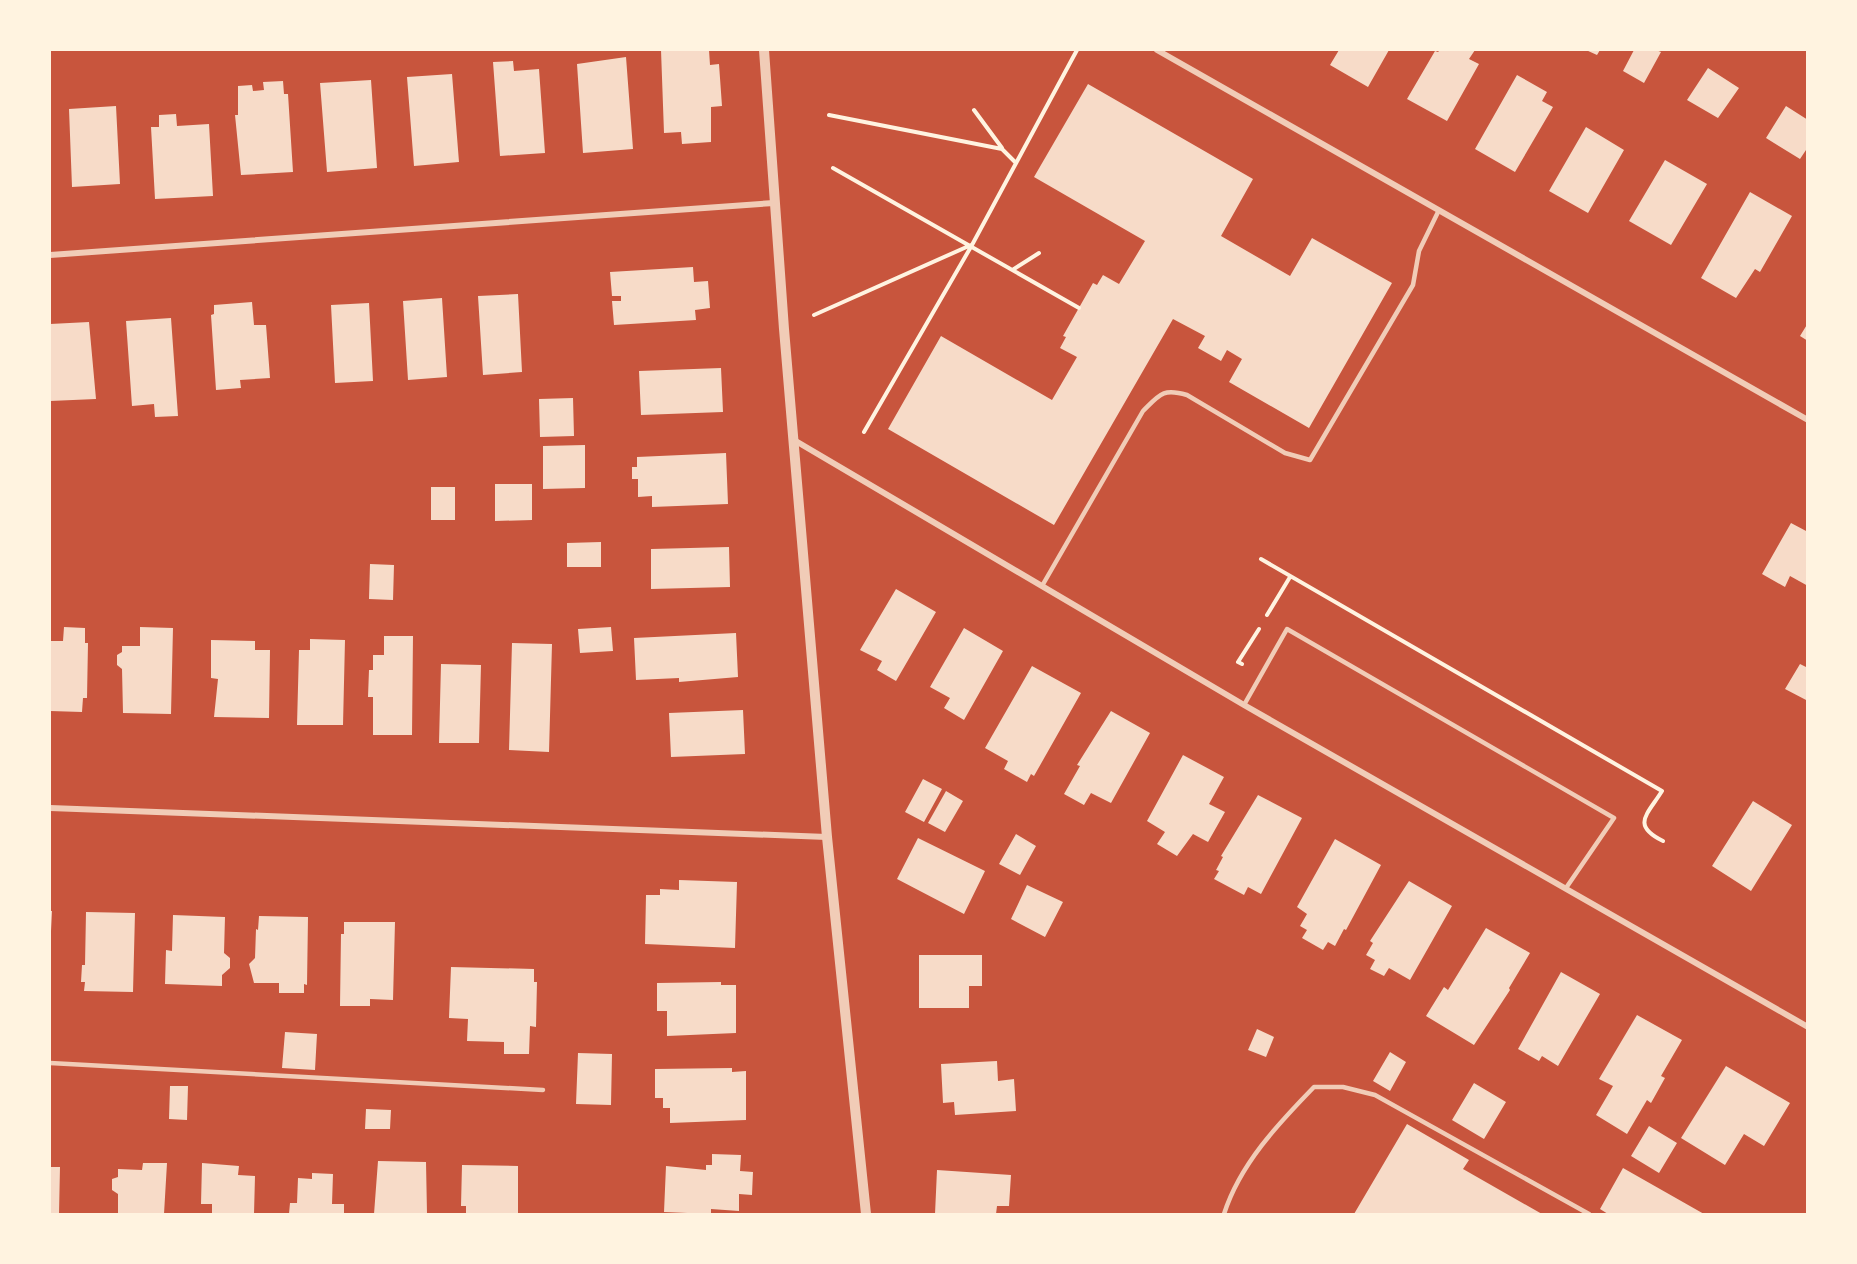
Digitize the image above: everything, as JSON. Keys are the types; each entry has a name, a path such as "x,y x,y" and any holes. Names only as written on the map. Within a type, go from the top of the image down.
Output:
{"street":[{"path":"764,50 774,203 827,837 866,1215"},
{"path":"1158,50 1808,420"},
{"path":"50,255 774,203"},
{"path":"794,440 1244,705 1808,1027"},
{"path":"50,808 827,837"}],"lane":[{"path":"1042,586 1143,411 1160,394 1172,390 1187,395 1285,453 1310,460 1413,285 1419,251 1439,210"},
{"path":"1244,705 1287,629 1614,818 1566,888"},
{"path":"50,1063 543,1090"},
{"path":"1224,1215 1231,1194 1274,1128 1314,1087 1327,1086 1375,1095 1589,1215"}],"path":[{"path":"864,432 972,245 1077,50"},
{"path":"974,110 1002,149 1016,163"},
{"path":"829,115 1002,149"},
{"path":"832,168 972,245 1079,308"},
{"path":"814,315 972,245"},
{"path":"1014,269 1039,253"},
{"path":"1261,559 1662,791 1644,821 1644,827 1648,834 1663,841"}],"building":[{"path":"661,50 709,50 710,65 719,64 722,106 711,107 711,142 682,144 681,132 664,133"},
{"path":"1339,50 1389,50 1368,87 1330,65"},
{"path":"1475,50 1469,59 1479,64 1447,121 1407,99 1435,51"},
{"path":"1586,50 1600,50 1597,55"},
{"path":"1634,50 1661,52 1644,83 1623,71"},
{"path":"626,57 633,149 583,153 577,64"},
{"path":"513,61 514,71 539,69 545,153 500,156 493,62"},
{"path":"1708,68 1739,88 1718,118 1687,100"},
{"path":"452,74 459,162 414,166 407,77"},
{"path":"1517,75 1547,92 1542,101 1553,107 1515,172 1475,149"},
{"path":"371,80 377,168 327,172 320,83"},
{"path":"283,81 284,94 288,94 293,172 241,175 235,115 238,115 238,86 252,85 253,91 264,90 263,82"},
{"path":"1088,84 1253,179 1221,236 1290,276 1312,238 1392,283 1309,428 1229,382 1242,359 1227,350 1221,361 1198,348 1205,336 1173,319 1054,525 888,429 941,336 1052,400 1077,357 1060,348 1066,337 1063,336 1093,283 1097,285 1103,275 1119,284 1145,241 1034,177"},
{"path":"116,106 120,184 72,187 69,109"},
{"path":"1786,106 1808,120 1808,147 1800,159 1766,138"},
{"path":"176,114 177,126 209,124 213,196 155,199 151,127 159,127 159,115"},
{"path":"1586,127 1624,150 1588,213 1549,191"},
{"path":"1665,160 1707,184 1671,245 1629,221"},
{"path":"1750,192 1792,216 1760,272 1755,269 1736,298 1701,278"},
{"path":"693,267 694,282 708,281 710,308 695,310 696,320 614,325 612,301 621,301 621,296 612,296 610,272"},
{"path":"518,294 522,372 483,375 478,296"},
{"path":"442,298 447,377 408,380 403,301"},
{"path":"252,302 254,325 266,325 270,378 240,380 241,388 216,390 211,315 214,314 214,305"},
{"path":"369,303 373,381 335,383 331,305"},
{"path":"171,318 178,416 155,417 154,404 132,406 126,321"},
{"path":"89,322 96,399 50,401 50,324"},
{"path":"1808,323 1808,341 1800,336"},
{"path":"721,368 723,412 641,415 639,371"},
{"path":"573,398 574,436 540,437 539,399"},
{"path":"585,445 585,488 543,489 543,446"},
{"path":"726,453 728,504 652,507 652,496 638,497 638,479 632,479 632,467 637,467 637,457"},
{"path":"495,484 532,484 532,520 495,521"},
{"path":"431,487 455,487 455,520 431,520"},
{"path":"1791,523 1808,532 1808,586 1790,576 1785,587 1762,574"},
{"path":"601,542 601,567 567,567 567,543"},
{"path":"729,547 730,587 651,589 651,549"},
{"path":"370,564 394,565 393,600 369,599"},
{"path":"896,589 936,612 896,681 877,670 882,661 860,650"},
{"path":"64,627 85,628 85,643 88,643 87,698 83,698 82,712 50,711 50,641 63,641"},
{"path":"140,627 173,628 171,714 123,713 122,669 117,665 117,655 122,652 122,646 140,646"},
{"path":"611,627 613,651 580,653 578,629"},
{"path":"964,628 1003,651 964,720 944,708 950,698 930,687"},
{"path":"736,633 738,677 679,682 679,678 636,680 634,638"},
{"path":"384,636 413,636 412,735 373,735 373,697 368,697 369,670 373,670 373,655 384,655"},
{"path":"310,639 345,640 343,725 297,725 299,650 310,650"},
{"path":"211,640 255,641 255,650 270,650 269,718 214,717 218,679 211,678"},
{"path":"512,643 552,644 549,752 509,750"},
{"path":"441,664 481,665 479,743 439,743"},
{"path":"1800,664 1808,668 1808,701 1785,689"},
{"path":"1032,666 1081,693 1034,776 1031,774 1027,782 1004,769 1008,761 985,748"},
{"path":"743,710 745,754 671,757 669,713"},
{"path":"1111,711 1150,733 1111,803 1091,793 1084,805 1064,794 1080,766 1077,765"},
{"path":"1183,755 1224,777 1209,804 1225,812 1208,842 1193,834 1177,856 1157,844 1165,832 1147,821"},
{"path":"923,779 942,789 924,822 905,812"},
{"path":"946,791 963,801 945,832 928,823"},
{"path":"1258,795 1302,818 1261,894 1248,887 1244,895 1214,879 1219,871 1216,870 1223,857 1221,856"},
{"path":"1753,801 1792,825 1751,891 1712,866"},
{"path":"1016,834 1036,846 1020,875 999,864"},
{"path":"918,838 985,871 964,914 897,879"},
{"path":"1335,839 1381,865 1346,930 1344,929 1335,946 1328,942 1323,950 1302,938 1307,930 1300,926 1307,914 1297,907"},
{"path":"679,880 737,882 735,948 645,944 646,895 660,895 660,889 679,890"},
{"path":"1409,881 1452,906 1410,980 1389,968 1384,976 1370,969 1375,960 1366,955 1373,943 1370,941"},
{"path":"1027,885 1063,902 1045,937 1011,919"},
{"path":"50,911 52,911 51,931 50,931"},
{"path":"86,912 135,913 133,992 84,991 85,982 81,982 82,965 85,965"},
{"path":"173,915 225,917 224,953 230,958 230,968 222,975 222,986 165,984 166,950 172,951"},
{"path":"259,916 308,917 307,985 304,984 304,993 279,993 279,983 254,983 249,964 255,958"},
{"path":"344,922 395,922 393,1000 370,999 370,1006 340,1006 341,934 344,934"},
{"path":"1486,928 1530,953 1509,988 1510,990 1474,1045 1426,1016 1444,987 1448,990"},
{"path":"919,955 982,955 982,986 969,986 969,1008 919,1008"},
{"path":"451,967 534,969 534,982 537,982 536,1027 530,1026 529,1054 504,1054 504,1042 467,1041 468,1019 449,1018"},
{"path":"1561,972 1600,994 1558,1066 1542,1056 1539,1061 1518,1049"},
{"path":"721,982 721,985 736,985 736,1033 667,1036 667,1011 657,1011 657,983"},
{"path":"1637,1015 1682,1040 1661,1076 1665,1078 1651,1103 1647,1100 1627,1134 1596,1115 1613,1086 1599,1079"},
{"path":"1257,1029 1274,1037 1266,1057 1248,1050"},
{"path":"285,1032 317,1034 315,1070 282,1068"},
{"path":"1390,1052 1406,1062 1390,1091 1373,1081"},
{"path":"578,1053 612,1054 611,1105 576,1104"},
{"path":"997,1061 998,1081 1014,1079 1016,1111 955,1115 954,1102 943,1103 941,1064"},
{"path":"1726,1066 1790,1103 1764,1146 1744,1134 1725,1165 1681,1138"},
{"path":"732,1068 732,1072 746,1071 746,1120 670,1123 670,1108 663,1108 663,1098 655,1098 655,1069"},
{"path":"1474,1083 1506,1102 1484,1139 1452,1120"},
{"path":"170,1086 188,1086 187,1120 169,1119"},
{"path":"366,1109 391,1110 390,1129 365,1129"},
{"path":"1407,1124 1469,1160 1463,1169 1542,1214 1354,1214"},
{"path":"1649,1126 1677,1143 1659,1173 1631,1156"},
{"path":"712,1154 741,1155 740,1171 753,1172 752,1195 739,1194 739,1211 711,1209 711,1214 664,1212 666,1166 706,1170 706,1165 712,1165"},
{"path":"378,1161 426,1162 427,1214 374,1214"},
{"path":"143,1163 167,1163 164,1214 118,1214 118,1194 112,1190 112,1179 118,1177 118,1169 142,1170"},
{"path":"202,1163 239,1166 238,1175 255,1176 254,1214 212,1214 212,1204 201,1204"},
{"path":"462,1165 518,1166 518,1214 466,1214 466,1206 461,1206"},
{"path":"50,1167 60,1167 59,1214 50,1214"},
{"path":"1623,1168 1704,1214 1608,1214 1600,1209"},
{"path":"937,1170 1011,1175 1009,1206 997,1206 996,1214 935,1214"},
{"path":"312,1173 333,1174 332,1204 344,1204 344,1214 289,1214 290,1203 297,1203 298,1178 312,1179"}]}
